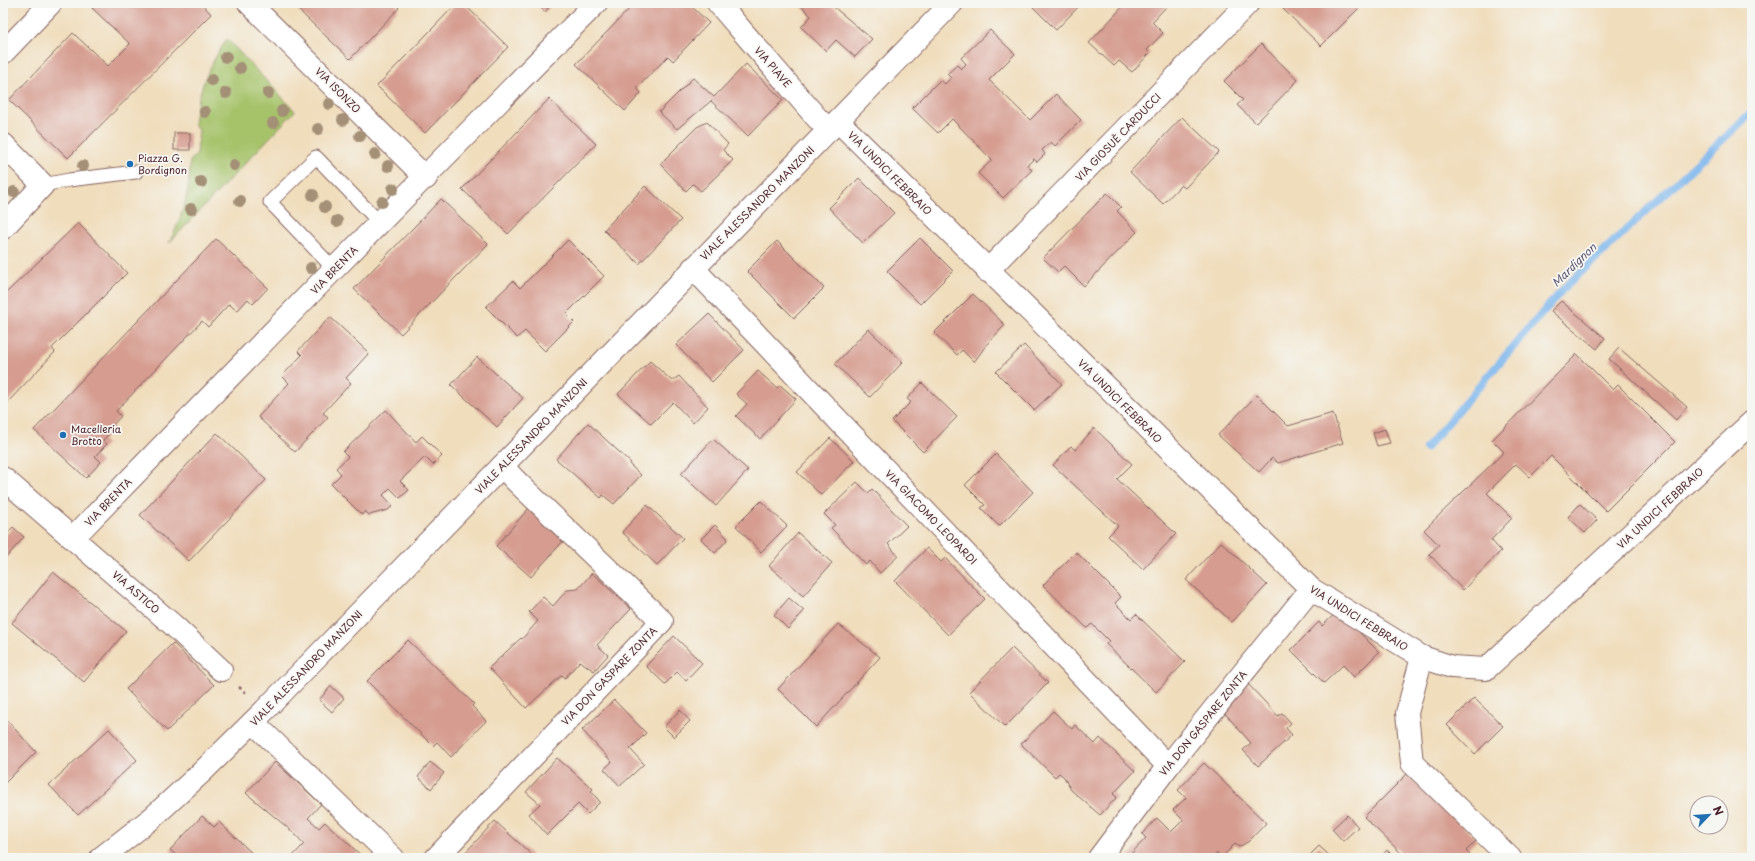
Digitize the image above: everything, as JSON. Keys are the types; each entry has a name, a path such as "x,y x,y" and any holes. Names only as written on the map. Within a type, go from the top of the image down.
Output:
{"street":[{"path":"3,54 51,3"},
{"name":"VIA ISONZO","path":"249,3 426,178"},
{"name":"VIA BRENTA","path":"74,538 334,269 426,178 596,3"},
{"name":"VIA PIAVE","path":"718,3 817,118 833,125"},
{"name":"VIALE ALESSANDRO MANZONI","path":"101,858 152,818 259,716 952,3"},
{"name":"VIA GIOSUÈ CARDUCCI","path":"987,271 1248,3"},
{"name":"VIA UNDICI FEBBRAIO","path":"833,125 987,271 1311,589 1422,658 1452,667 1486,669 1748,432"},
{"path":"3,144 43,185 3,228"},
{"name":"VIA GIACOMO LEOPARDI","path":"693,268 1168,766"},
{"name":"VIA DON GASPARE ZONTA","path":"436,858 662,621 516,482 502,466"},
{"name":"VIA ASTICO","path":"3,478 173,625 221,670"},
{"name":"VIA DON GASPARE ZONTA","path":"1099,858 1168,766 1311,589"},
{"path":"1422,658 1407,713 1412,764 1510,858"},
{"path":"259,716 393,858"}],"lane":[{"path":"334,269 270,202 316,157 380,223"},
{"path":"43,185 69,180 136,172"}],"path":[{"path":"221,670 259,716"}],"green space":[{"path":"227,39 295,111 169,243 185,203 189,183 190,161 197,154 199,130 194,124 201,90 214,59"}],"building":[{"path":"97,3 201,3 211,14 68,158 9,100 73,33 108,66 130,44 92,8"},
{"path":"291,3 395,3 399,8 350,59"},
{"path":"457,3 463,3 508,47 425,133 377,86"},
{"path":"536,3 553,3 545,12"},
{"path":"635,3 688,3 709,23 673,61 668,56 637,88 641,93 625,111 576,64"},
{"path":"798,3 829,3 872,39 855,57 836,40 826,51 801,27 811,16"},
{"path":"1029,3 1082,3 1056,30"},
{"path":"1126,3 1163,3 1167,6 1152,22 1163,33 1147,50 1150,53 1132,72 1119,61 1114,66 1089,43"},
{"path":"1289,3 1364,3 1321,46 1283,9"},
{"path":"990,30 1015,54 989,80 1030,120 1056,94 1081,120 1055,146 1051,142 1042,150 1045,154 1037,162 1034,159 1027,165 1032,170 1003,198 978,173 992,160 952,119 938,133 912,108 940,80 945,84 951,78 947,74 957,65 961,69 966,64 961,58"},
{"path":"1261,44 1298,80 1256,123 1237,105 1243,100 1224,81"},
{"path":"746,64 783,100 748,136 711,101 677,129 659,112 693,78 714,97"},
{"path":"549,99 596,144 508,234 462,189"},
{"path":"1182,117 1219,152 1185,188 1181,185 1163,204 1130,172"},
{"path":"707,122 728,144 723,150 733,160 701,191 693,184 686,191 660,164 697,127"},
{"path":"174,133 190,133 190,150 174,150"},
{"path":"859,178 894,213 863,243 829,208"},
{"path":"645,186 681,220 639,264 604,230"},
{"path":"1107,193 1121,207 1117,211 1137,232 1084,286 1064,266 1058,272 1043,258"},
{"path":"441,199 488,244 401,334 354,289"},
{"path":"78,223 127,273 52,348 55,352 6,404 3,401 3,296"},
{"path":"920,238 953,271 920,304 887,271"},
{"path":"216,239 268,288 253,304 248,299 237,311 229,304 208,327 202,321 116,411 121,416 112,426 114,429 103,440 107,444 95,456 101,462 86,478 34,430"},
{"path":"568,240 604,276 566,314 574,322 545,351 525,331 517,338 486,307 513,281 520,288"},
{"path":"777,241 824,288 794,318 747,271"},
{"path":"973,294 1005,325 987,344 974,362 962,350 957,355 934,333"},
{"path":"1561,301 1605,338 1597,349 1551,311"},
{"path":"709,314 744,350 712,382 676,345"},
{"path":"330,317 369,353 346,378 351,383 323,413 328,417 295,452 258,417 289,383 282,376 302,355 298,351"},
{"path":"868,329 903,362 870,397 835,364"},
{"path":"1024,345 1062,384 1034,410 996,372"},
{"path":"1619,348 1687,407 1676,420 1609,359"},
{"path":"1577,354 1613,390 1618,385 1675,442 1606,511 1551,456 1530,477 1516,464 1487,493 1512,518 1491,540 1501,551 1463,590 1429,554 1439,545 1424,530 1504,452 1492,440"},
{"path":"477,357 523,398 497,427 451,385"},
{"path":"650,361 672,381 679,376 708,407 693,423 673,402 651,424 618,394"},
{"path":"758,371 777,388 780,385 796,399 760,439 736,416 747,404 736,394"},
{"path":"922,383 957,417 923,452 892,421 911,402 907,399"},
{"path":"1257,395 1288,426 1333,413 1343,443 1278,463 1272,458 1259,472 1218,435"},
{"path":"386,410 416,442 422,436 442,456 433,465 425,457 400,481 409,490 400,498 390,488 383,495 393,506 388,510 369,515 365,511 362,515 331,484 341,474 336,468 348,457 343,452"},
{"path":"588,423 631,463 630,465 641,475 614,504 603,495 601,498 556,459"},
{"path":"1094,428 1132,464 1117,479 1176,534 1143,569 1108,536 1118,526 1053,465 1071,446 1075,450"},
{"path":"1385,429 1390,443 1377,446 1373,433"},
{"path":"217,433 266,480 189,561 140,515"},
{"path":"830,438 854,461 821,495 797,472"},
{"path":"713,439 748,470 716,506 681,474"},
{"path":"996,454 1033,492 999,526 981,508 985,505 965,485"},
{"path":"857,482 868,493 872,489 907,526 888,544 898,556 880,573 870,561 866,565 831,528 835,525 824,514"},
{"path":"761,501 787,526 761,552 736,526"},
{"path":"1580,504 1597,520 1585,533 1568,517"},
{"path":"647,505 683,538 657,565 622,532"},
{"path":"529,508 565,539 531,577 496,546"},
{"path":"715,525 728,539 715,553 701,539"},
{"path":"13,527 24,537 5,559 3,557 3,538"},
{"path":"798,533 832,563 803,596 769,566"},
{"path":"1221,542 1267,585 1232,622 1186,580"},
{"path":"927,548 941,562 945,558 985,599 948,635 895,581"},
{"path":"1076,552 1121,597 1115,603 1131,619 1136,614 1185,662 1156,692 1106,644 1109,641 1092,624 1087,628 1043,585"},
{"path":"53,572 126,631 84,682 12,623"},
{"path":"592,573 631,609 597,645 608,655 594,671 580,661 565,678 562,675 526,708 489,668 521,638 522,639 538,621 529,612 543,597 553,606 567,590 578,589"},
{"path":"789,598 804,611 788,629 774,615"},
{"path":"1338,611 1379,652 1354,677 1343,665 1324,683 1291,650 1319,622 1322,626"},
{"path":"838,624 880,657 816,727 778,689"},
{"path":"674,636 702,663 686,680 677,672 665,684 646,666"},
{"path":"408,640 474,704 472,706 486,721 451,757 437,742 433,746 367,681"},
{"path":"173,643 214,685 167,731 126,689"},
{"path":"1012,648 1048,683 1005,727 969,692"},
{"path":"1247,683 1278,716 1282,713 1291,723 1286,728 1292,735 1258,766 1243,750 1251,743 1220,708"},
{"path":"331,686 344,698 332,712 319,700"},
{"path":"1474,698 1503,726 1475,754 1447,725"},
{"path":"614,700 646,733 630,749 644,764 620,786 604,769 612,762 582,730"},
{"path":"680,710 690,721 674,737 664,727"},
{"path":"1053,711 1072,729 1075,725 1095,744 1100,738 1135,771 1113,794 1117,797 1100,815 1071,790 1064,777 1059,773 1055,777 1021,744"},
{"path":"3,716 36,752 3,785"},
{"path":"109,729 137,760 78,815 49,785"},
{"path":"557,758 593,789 591,791 600,802 588,814 578,804 547,835 529,814 540,804 526,792"},
{"path":"275,762 321,804 308,818 319,828 325,822 364,858 291,858 304,844 294,833 246,793"},
{"path":"430,762 444,773 431,789 418,777"},
{"path":"1204,763 1266,823 1249,841 1239,847 1235,844 1222,857 1217,853 1213,858 1127,858 1146,838 1142,834 1157,818 1171,832 1183,820 1173,810 1186,798 1178,790"},
{"path":"1407,774 1477,840 1466,851 1473,858 1406,858 1364,817"},
{"path":"1347,815 1358,827 1343,841 1332,829"},
{"path":"202,816 214,827 219,822 257,858 179,858 170,850"},
{"path":"495,821 532,855 529,858 465,858 463,855"},
{"path":"1319,846 1332,858 1307,858"},
{"path":"1387,850 1395,858 1380,858"}],"waterway":[{"name":"Mardignon","path":"1426,448 1563,289 1752,112"}],"place":[{"name":"Piazza G. Bordignon","path":"130,164"},
{"name":"Macelleria Brotto","path":"63,435"}]}
